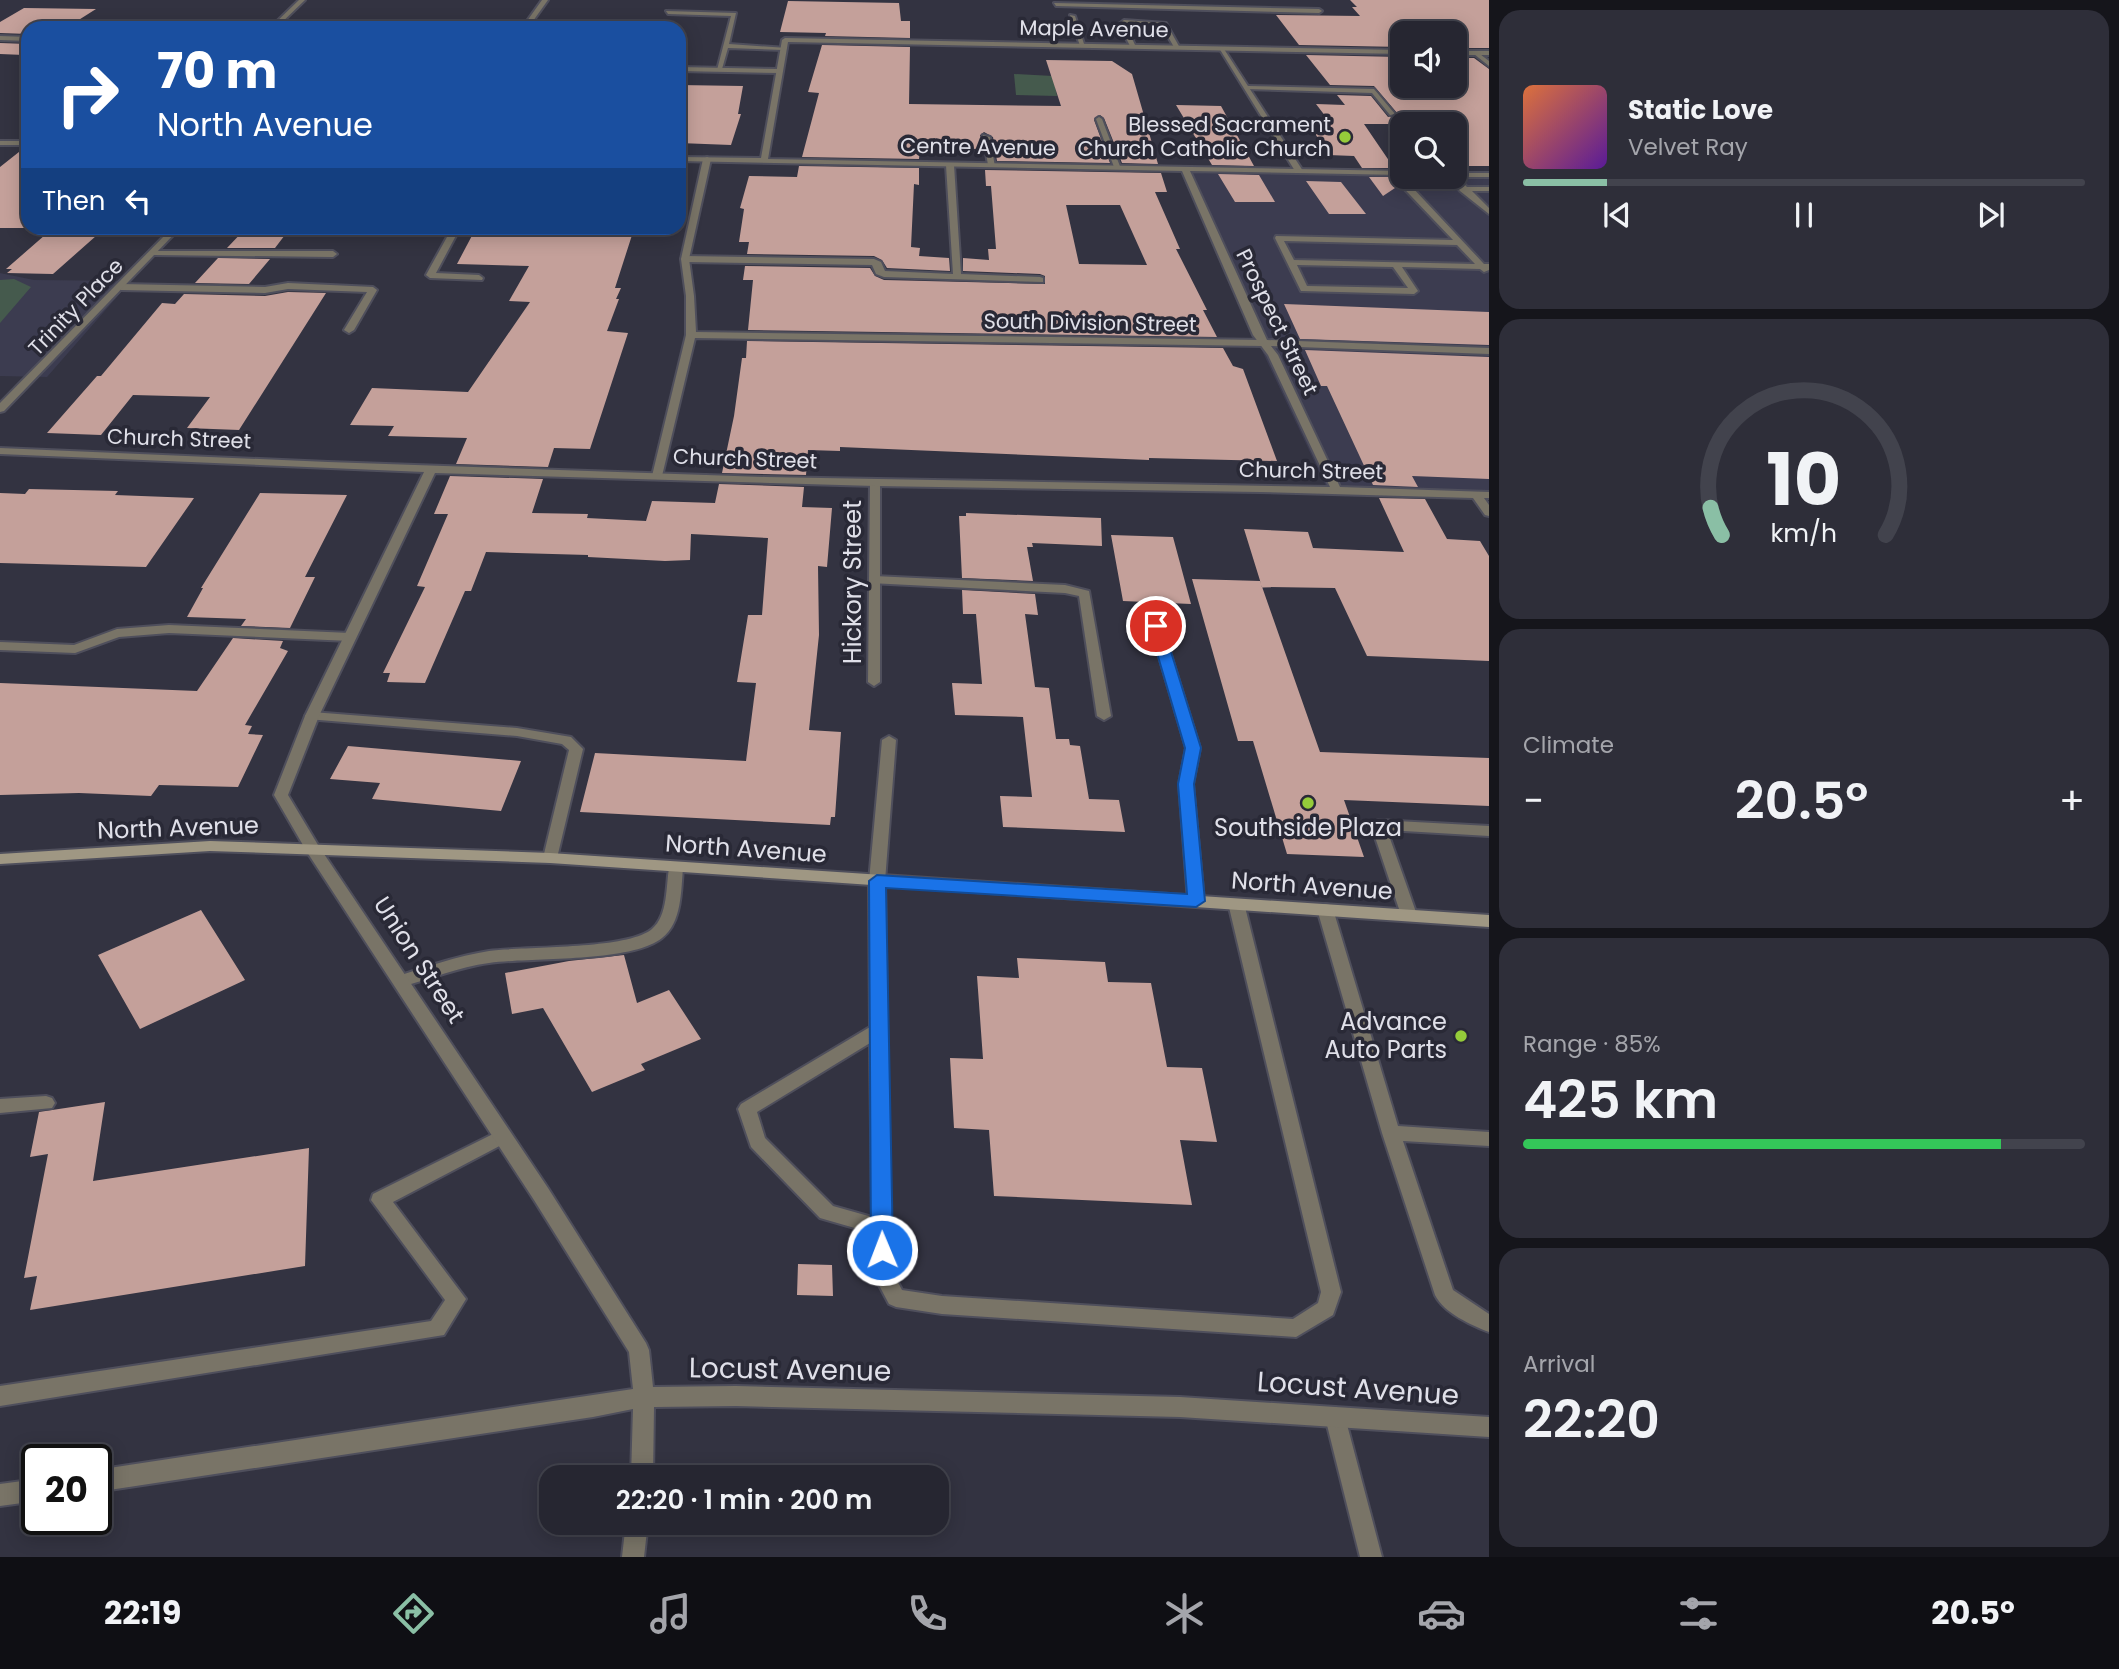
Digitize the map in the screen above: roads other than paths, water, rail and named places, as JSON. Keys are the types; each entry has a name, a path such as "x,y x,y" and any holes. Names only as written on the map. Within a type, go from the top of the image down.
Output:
{"main road":[{"name":"North Avenue","path":"0,859 210,846 312,848 550,858 1489,921"}],"street":[{"path":"280,21 302,0"},
{"path":"531,21 545,0"},
{"path":"1056,4 1100,3 1319,11 1311,0"},
{"path":"668,12 734,14 719,69"},
{"path":"1072,16 1083,46"},
{"path":"1133,47 1125,33 1123,22 1154,21 1164,24 1177,48"},
{"path":"0,38 21,39"},
{"path":"764,160 784,44"},
{"name":"Maple Avenue","path":"726,46 1083,46 1390,52"},
{"path":"1221,49 1299,171"},
{"path":"1467,53 1489,53"},
{"path":"1476,53 1489,64"},
{"path":"686,69 780,71"},
{"path":"1248,88 1374,91 1390,112"},
{"path":"1099,119 1118,167"},
{"path":"986,137 992,165"},
{"path":"0,143 21,143"},
{"name":"Centre Avenue","path":"686,159 1390,173"},
{"path":"657,476 691,335 685,259 706,159"},
{"path":"950,164 957,276"},
{"name":"Prospect Street","path":"1185,169 1258,335 1273,355 1336,491"},
{"path":"1467,176 1489,176"},
{"path":"1412,189 1459,243 1485,267 1489,275"},
{"path":"1463,189 1489,212"},
{"path":"1467,189 1489,189"},
{"name":"Trinity Place","path":"0,409 170,235"},
{"path":"452,235 430,275 479,278"},
{"path":"1396,265 1414,291 1304,289 1279,238 1459,243"},
{"path":"153,253 334,254"},
{"path":"685,259 874,262 879,272 884,274 1040,280"},
{"path":"1291,262 1485,267"},
{"path":"121,287 265,290 288,286 373,290 349,330"},
{"name":"South Division Street","path":"691,335 1264,343 1489,351"},
{"name":"Church Street","path":"0,451 875,483 1489,495"},
{"name":"Union Street","path":"430,468 312,716 281,795 312,848 503,1136 639,1350 644,1397 642,1465"},
{"name":"Hickory Street","path":"874,682 875,483"},
{"path":"1476,494 1489,513"},
{"path":"874,580 1065,589 1085,594 1104,716"},
{"path":"1156,626 1193,748 1186,784 1196,901"},
{"path":"0,646 75,649 117,633 169,629 350,637"},
{"path":"312,716 517,732 566,740 576,749 550,858"},
{"path":"889,740 877,881 881,1228 882,1272 896,1298 942,1305 1296,1328 1326,1309 1331,1292 1236,903"},
{"path":"1409,915 1378,825 1489,831"},
{"path":"401,981 488,958 615,947 648,938 658,933 669,915 676,868"},
{"path":"1325,909 1391,1133 1445,1294 1476,1318 1489,1323"},
{"path":"880,1030 747,1109 757,1142 827,1212 881,1228"},
{"path":"0,1106 46,1103"},
{"path":"1391,1133 1489,1139"},
{"path":"0,1396 437,1329 456,1299 380,1200 503,1136"},
{"name":"Locust Avenue","path":"112,1479 593,1407 644,1397 736,1396 1180,1407 1489,1426"},
{"path":"1335,1417 1371,1557"},
{"path":"0,1495 21,1492"},
{"path":"633,1557 636,1535"}],"place":[{"name":"Blessed Sacrament Church Catholic Church","path":"1345,137"},
{"name":"Southside Plaza","path":"1308,803"},
{"name":"Advance Auto Parts","path":"1461,1036"}]}
